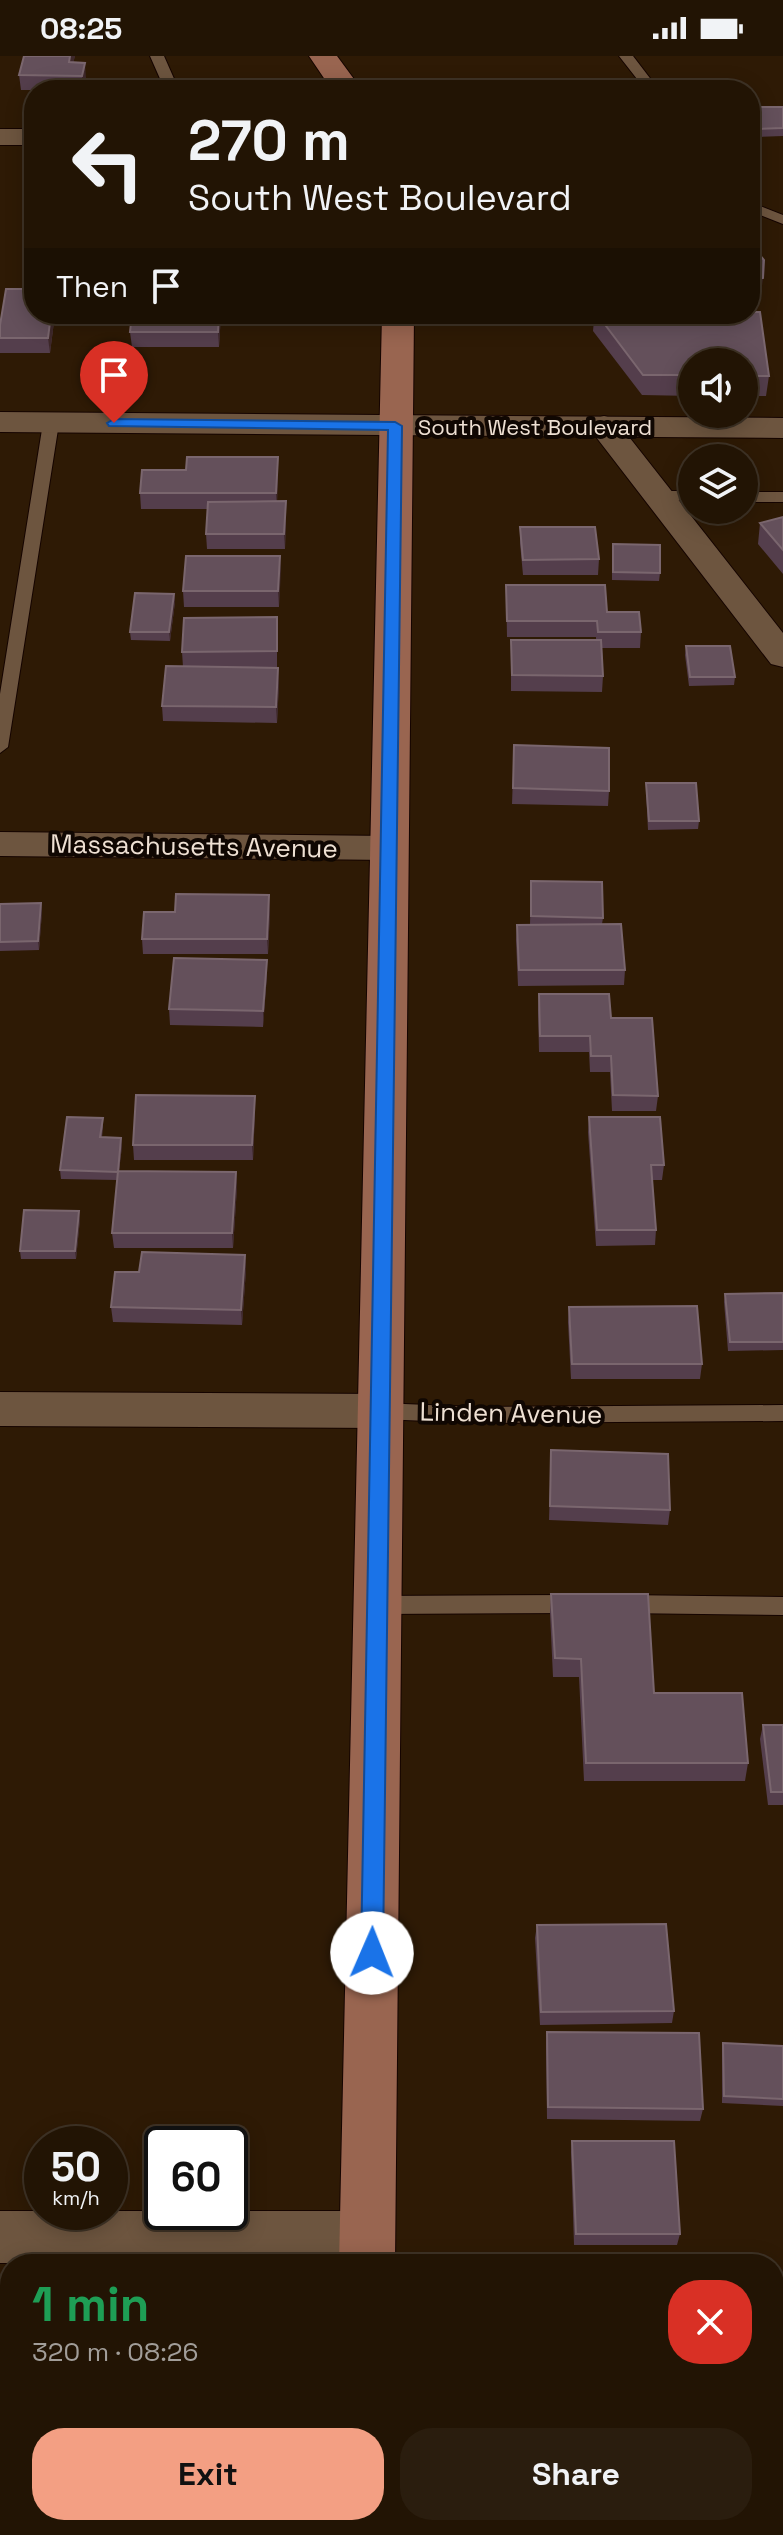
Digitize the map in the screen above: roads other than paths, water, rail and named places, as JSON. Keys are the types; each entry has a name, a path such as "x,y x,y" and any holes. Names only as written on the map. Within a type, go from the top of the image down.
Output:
{"main road":[{"path":"323,56 340,80"},
{"path":"368,2251 398,324"}],"street":[{"path":"0,137 24,137"},
{"name":"South West Boulevard","path":"0,422 783,428"},
{"path":"604,426 783,656"},
{"name":"Massachusetts Avenue","path":"0,844 389,848"},
{"name":"Linden Avenue","path":"0,1409 380,1411"},
{"path":"0,2237 368,2251"}],"lane":[{"path":"157,56 169,80"},
{"path":"626,56 644,80"},
{"path":"760,210 783,220"},
{"path":"0,747 51,423"},
{"path":"659,496 678,496"},
{"path":"758,497 783,497"},
{"name":"Linden Avenue","path":"380,1411 477,1415 783,1413"},
{"path":"377,1605 783,1606"}]}
